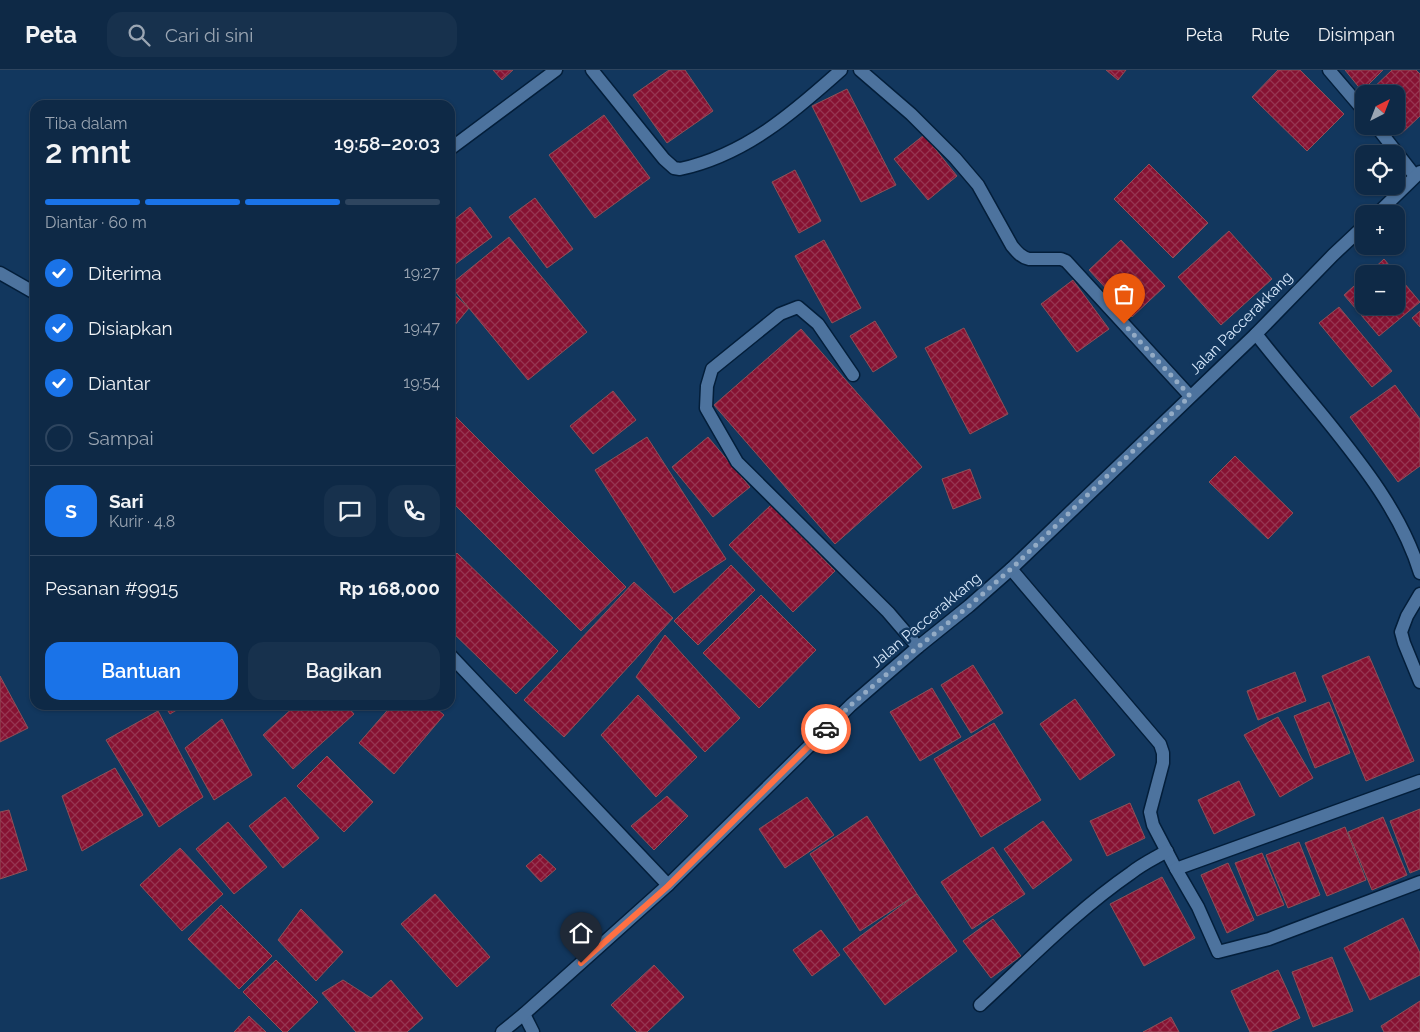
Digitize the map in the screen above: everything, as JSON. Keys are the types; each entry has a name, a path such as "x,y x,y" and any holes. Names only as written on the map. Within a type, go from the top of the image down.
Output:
{"street":[{"path":"455,145 556,70"},
{"path":"592,70 664,159 674,168 680,169 733,152 780,122 841,70"},
{"path":"860,70 911,114 955,158 978,185 1018,254 1029,259 1062,259 1066,261 1190,396"},
{"path":"1329,70 1355,100"},
{"path":"1384,135 1418,174 1386,205"},
{"name":"Jalan Paccerakkang","path":"502,1032 668,886 851,705 1011,569 1256,334 1355,234"},
{"path":"0,273 30,290"},
{"path":"853,375 818,324 798,307 780,314 712,369 707,386 706,408 737,462 888,612 918,647"},
{"path":"1256,334 1354,454 1377,487 1404,531 1420,573"},
{"path":"1011,569 1160,744 1163,753 1162,763 1150,812 1153,825 1198,907 1218,952 1269,939 1420,882"},
{"path":"1420,594 1407,616 1401,632 1420,682"},
{"path":"455,660 668,886"},
{"path":"1176,869 1420,781"},
{"path":"980,1005 1073,919 1103,894 1132,872 1167,851"},
{"path":"524,1014 533,1032"}],"building":[{"path":"493,70 513,70 502,80"},
{"path":"669,70 685,70 713,111 667,143 633,95"},
{"path":"1106,70 1126,70 1118,80"},
{"path":"1278,70 1300,70 1344,114 1307,151 1252,97"},
{"path":"1345,70 1383,70 1368,85 1357,85"},
{"path":"1392,70 1416,70 1420,74 1420,116 1405,130 1405,85 1376,85"},
{"path":"847,89 896,185 861,202 812,106"},
{"path":"604,115 650,178 595,218 549,155"},
{"path":"924,135 957,176 928,200 894,159"},
{"path":"1149,164 1208,223 1173,258 1114,199"},
{"path":"795,170 821,221 799,233 772,182"},
{"path":"535,198 573,249 547,268 509,217"},
{"path":"470,207 492,237 455,264 455,219"},
{"path":"1229,231 1272,279 1221,325 1178,277"},
{"path":"509,237 587,332 528,380 455,291 455,281"},
{"path":"824,240 861,308 832,323 795,256"},
{"path":"1121,240 1165,286 1132,317 1089,270"},
{"path":"1384,259 1389,265 1378,265"},
{"path":"1073,280 1109,329 1077,352 1041,304"},
{"path":"1405,284 1420,302 1405,314"},
{"path":"1355,285 1355,308 1344,295"},
{"path":"455,295 469,308 455,325"},
{"path":"1339,307 1392,371 1372,387 1319,323"},
{"path":"1420,311 1420,327 1412,318"},
{"path":"1361,315 1404,315 1379,336"},
{"path":"875,321 897,357 873,372 850,336"},
{"path":"964,328 1008,414 970,434 925,348"},
{"path":"801,329 922,467 835,544 714,405"},
{"path":"1395,385 1420,419 1420,466 1398,482 1350,417"},
{"path":"613,391 636,420 593,454 570,426"},
{"path":"455,416 626,587 581,631 455,505"},
{"path":"647,437 726,559 674,593 595,470"},
{"path":"708,437 750,487 713,517 672,467"},
{"path":"1235,456 1293,513 1268,539 1209,482"},
{"path":"970,469 981,498 953,509 942,479"},
{"path":"771,505 835,571 793,612 729,545"},
{"path":"457,553 558,651 516,694 455,635 455,555"},
{"path":"731,565 755,590 698,645 674,621"},
{"path":"634,582 673,618 564,737 524,700"},
{"path":"761,595 816,650 759,708 703,653"},
{"path":"665,635 740,718 705,752 636,677"},
{"path":"1369,656 1414,761 1366,781 1322,676"},
{"path":"973,665 1003,713 971,733 941,685"},
{"path":"1295,672 1306,701 1258,720 1247,691"},
{"path":"0,676 28,728 0,742"},
{"path":"932,688 961,737 920,761 890,712"},
{"path":"638,695 697,757 656,797 601,735"},
{"path":"1075,699 1115,755 1080,780 1040,724"},
{"path":"1329,702 1350,753 1315,768 1294,716"},
{"path":"167,710 177,710 170,714"},
{"path":"290,710 350,710 354,714 293,769 263,735"},
{"path":"388,710 438,710 444,715 394,774 359,743"},
{"path":"158,711 203,797 159,827 106,740"},
{"path":"1278,717 1313,778 1280,797 1244,735"},
{"path":"222,719 252,775 214,800 185,748"},
{"path":"994,723 1041,800 981,837 934,759"},
{"path":"327,756 373,802 344,832 297,786"},
{"path":"115,768 143,815 82,851 62,796"},
{"path":"1239,781 1255,815 1214,834 1198,800"},
{"path":"667,796 688,816 654,850 631,826"},
{"path":"285,797 319,838 283,868 249,826"},
{"path":"807,797 834,835 785,868 759,829"},
{"path":"1130,803 1145,838 1107,856 1090,821"},
{"path":"1420,809 1420,869 1410,873 1390,821"},
{"path":"9,810 27,870 0,879 0,812"},
{"path":"867,816 917,894 860,931 810,854"},
{"path":"1383,817 1407,875 1372,890 1348,832"},
{"path":"1043,821 1072,860 1033,889 1004,849"},
{"path":"228,822 267,867 234,894 196,849"},
{"path":"1345,827 1366,880 1327,896 1305,843"},
{"path":"1299,842 1320,895 1288,908 1266,855"},
{"path":"993,847 1025,894 972,929 941,882"},
{"path":"180,848 223,894 182,931 140,885"},
{"path":"1262,853 1284,905 1257,916 1235,863"},
{"path":"540,854 556,869 541,882 526,866"},
{"path":"1228,863 1254,920 1227,933 1201,875"},
{"path":"1162,877 1195,938 1144,966 1110,904"},
{"path":"435,894 490,957 457,987 401,924"},
{"path":"917,894 957,951 885,1005 843,949"},
{"path":"221,905 272,956 239,989 188,939"},
{"path":"301,909 343,952 316,981 278,940"},
{"path":"1403,918 1420,953 1420,975 1370,1000 1344,948"},
{"path":"993,919 1021,956 991,978 963,941"},
{"path":"821,930 840,955 812,976 793,950"},
{"path":"1332,957 1353,1011 1313,1027 1292,972"},
{"path":"276,960 318,1002 287,1032 283,1032 243,992"},
{"path":"654,965 684,997 647,1032 637,1032 611,1005"},
{"path":"1278,970 1300,1018 1270,1032 1250,1032 1231,991"},
{"path":"343,980 371,998 391,980 423,1018 407,1032 356,1032 322,993"},
{"path":"1420,1001 1420,1032 1384,1032 1381,1026"},
{"path":"249,1016 266,1032 234,1032"},
{"path":"1171,1017 1179,1032 1143,1032"}],"way so far":[{"path":"826,729 918,647 1011,569 1190,396 1124,324"}],"route":[{"path":"581,963 668,886 826,729"}]}
